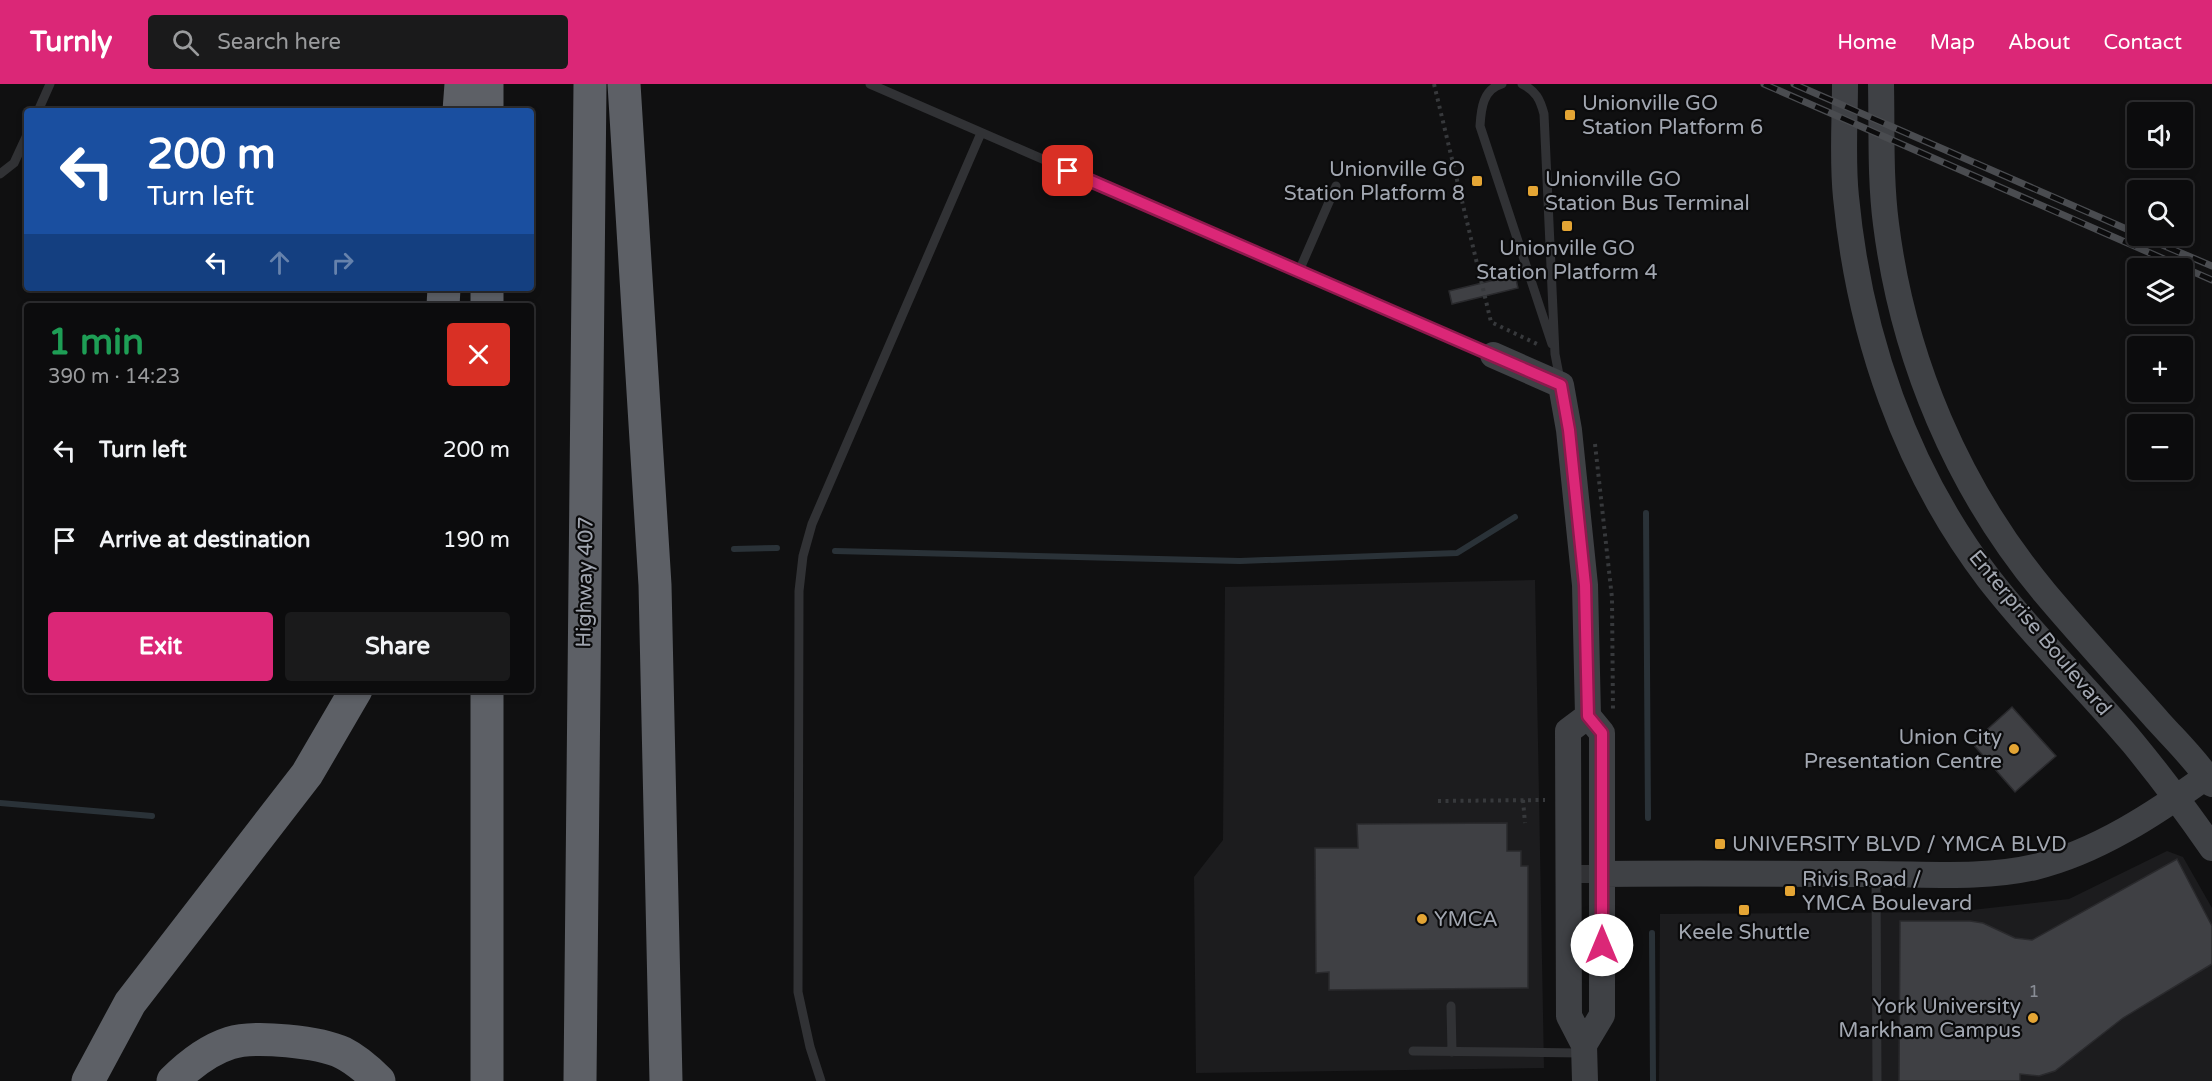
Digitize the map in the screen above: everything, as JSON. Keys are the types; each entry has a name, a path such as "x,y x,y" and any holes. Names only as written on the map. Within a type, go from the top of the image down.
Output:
{"highway":[{"path":"459,108 461,84"},
{"path":"487,84 487,108"},
{"name":"Highway 407","path":"580,1081 590,84"},
{"path":"624,84 655,585 666,1081"},
{"path":"88,1081 130,1004 307,774 354,693"},
{"path":"487,693 487,1081"},
{"path":"173,1081 191,1063 231,1042 276,1038 340,1052 362,1064 379,1081"}],"main road":[{"name":"Enterprise Boulevard","path":"1845,84 1846,196 1858,284 1889,394 1910,446 1938,499 1989,578 2133,743 2212,848"},
{"name":"Enterprise Boulevard","path":"1881,84 1882,176 1893,266 1911,344 1930,399 1952,448 2005,540 2045,592 2209,780"},
{"path":"1493,355 1561,385 1569,430 1585,585 1588,716 1602,733 1602,1015 1584,1049"},
{"path":"1585,1081 1584,1049 1569,1016 1568,730 1588,716"},
{"path":"1602,874 1983,873 2035,867 2065,857 2109,837 2209,780"}],"street":[{"path":"1568,874 1602,874"}],"lane":[{"path":"39,108 50,84"},
{"path":"870,84 1493,355"},
{"path":"1502,84 1496,86 1486,96 1481,110 1480,126 1555,354 1561,385"},
{"path":"1522,84 1534,90 1541,100 1544,114 1555,354"},
{"path":"821,1081 810,1047 798,992 798,660 803,556 816,513 981,133"},
{"path":"0,174 14,164 24,142"},
{"path":"1299,271 1336,186"},
{"path":"1876,873 1878,1081"},
{"path":"1451,1005 1452,1052"},
{"path":"1413,1051 1584,1049"}],"path":[{"path":"1523,800 1525,823"},
{"path":"1438,801 1545,800"}],"shaded area":[{"path":"1535,580 1544,1068 1196,1073 1194,877 1223,840 1225,587"},
{"name":"York University Markham Campus","path":"2167,851 2183,857 2212,908 2212,1081 1659,1081 1660,914 1954,912 2069,899"}],"building":[{"path":"1515,275 1518,288 1452,304 1449,291"},
{"name":"Union City Presentation Centre","path":"2012,707 2056,756 2015,792 1972,743"},
{"name":"YMCA","path":"1507,823 1507,851 1521,851 1521,866 1528,866 1528,988 1329,990 1329,972 1316,973 1315,848 1358,848 1357,824"},
{"name":"York University Markham Campus","path":"2177,859 2212,926 2212,964 2123,1018 2055,1071 2039,1076 2020,1074 2020,1081 1899,1081 1900,921 1970,921 1983,923 2015,938 2032,940"}],"waterway":[{"path":"1646,513 1648,818"},
{"path":"835,551 1240,561 1457,553 1515,517"},
{"path":"734,549 777,548"},
{"path":"0,803 152,816"},
{"path":"1652,933 1653,1081"}],"railway":[{"path":"1764,84 2212,280"},
{"path":"1794,84 2127,229"},
{"path":"2165,246 2212,266"}],"place":[{"name":"Unionville GO Station Platform 6","path":"1570,115"},
{"name":"Unionville GO Station Platform 8","path":"1477,181"},
{"name":"Unionville GO Station Bus Terminal","path":"1533,191"},
{"name":"Unionville GO Station Platform 4","path":"1567,226"},
{"name":"Union City Presentation Centre","path":"2014,749"},
{"name":"UNIVERSITY BLVD / YMCA BLVD","path":"1720,844"},
{"name":"Rivis Road / YMCA Boulevard","path":"1790,891"},
{"name":"Keele Shuttle","path":"1744,910"},
{"name":"YMCA","path":"1422,919"},
{"name":"York University Markham Campus","path":"2033,1018"}],"route":[{"path":"1068,171 1561,385 1569,430 1585,585 1588,716 1602,733 1602,945"}]}
